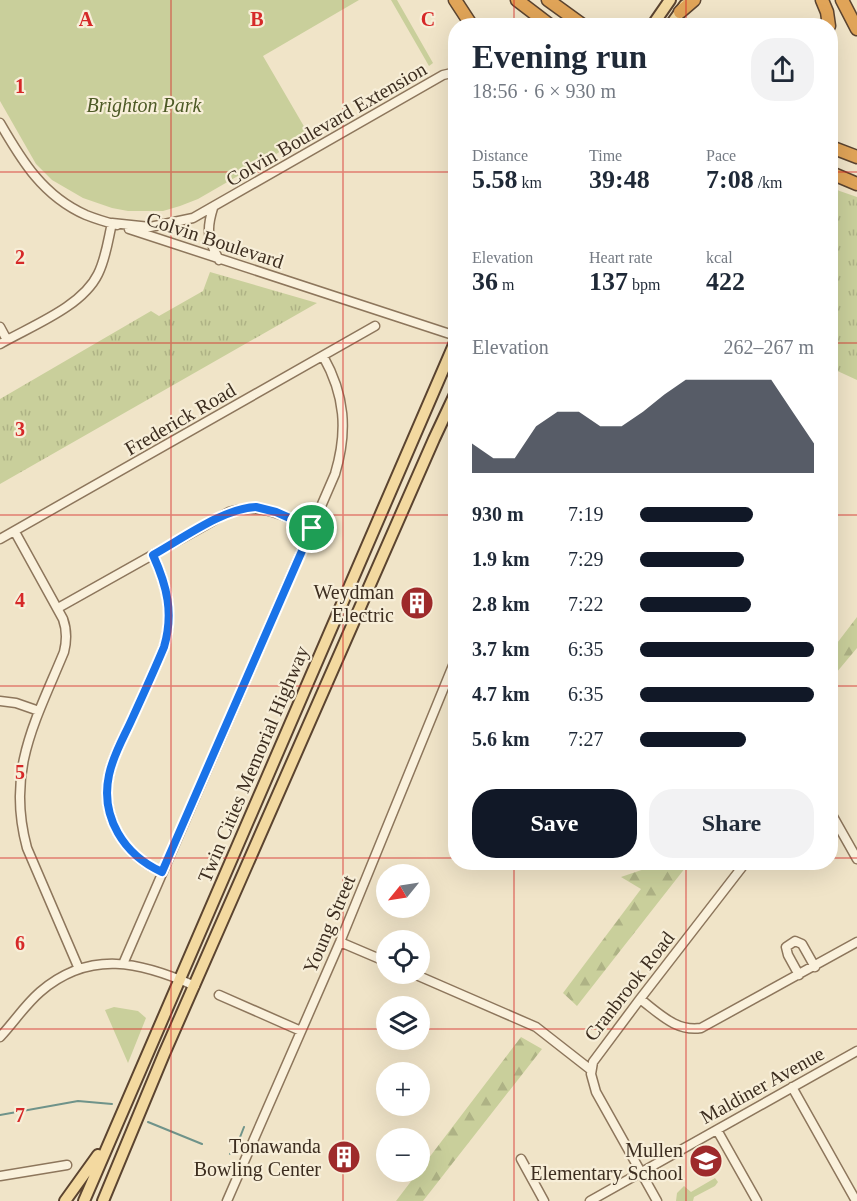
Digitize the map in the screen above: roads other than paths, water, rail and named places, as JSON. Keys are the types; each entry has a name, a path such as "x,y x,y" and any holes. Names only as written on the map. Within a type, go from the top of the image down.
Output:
{"highway":[{"path":"455,0 467,18"},
{"path":"517,0 541,18"},
{"path":"548,0 573,18"},
{"path":"680,12 694,0"},
{"path":"822,0 827,18"},
{"path":"842,0 857,29"},
{"path":"838,150 857,157"},
{"path":"838,176 857,184"},
{"path":"838,185 857,189"}],"main road":[{"path":"657,18 670,0"},
{"path":"676,18 689,0"},
{"name":"Twin Cities Memorial Highway","path":"84,1201 448,358"},
{"name":"Twin Cities Memorial Highway","path":"103,1201 164,1054 448,409"},
{"path":"65,1201 112,1135"}],"street":[{"name":"Colvin Boulevard Extension","path":"112,223 136,227 165,225 193,218 448,74"},
{"name":"Colvin Boulevard","path":"0,123 28,169 48,191 78,211 219,260 448,333"},
{"name":"Colvin Boulevard Extension","path":"213,208 208,223 208,235 219,260"},
{"path":"0,327 4,342 67,306 90,288 103,261 112,223"},
{"name":"Frederick Road","path":"0,539 375,326"},
{"path":"123,964 340,459 344,428 343,411 338,389 323,356"},
{"path":"58,608 229,512 246,508 266,509 312,528"},
{"path":"15,532 58,608 66,627 66,643 29,737 21,766 19,801 22,831 33,865 79,969"},
{"path":"153,555 167,591 169,627 164,647 112,764 107,798 115,828 127,848 144,863 162,872"},
{"name":"Young Street","path":"227,1201 340,942 448,678"},
{"path":"0,701 16,703 39,711"},
{"path":"838,825 857,859"},
{"name":"Cranbrook Road","path":"657,1201 596,1092 591,1070 596,1055 740,870"},
{"path":"799,975 788,956 786,947 789,943 795,941 802,944 814,967"},
{"path":"340,942 376,957"},
{"path":"640,999 679,1027 701,1028 857,942"},
{"path":"0,1037 39,993 58,979 79,969 123,964 154,969 195,986"},
{"path":"430,981 536,1027 591,1070"},
{"path":"219,995 301,1031"},
{"name":"Maldiner Avenue","path":"590,1201 857,1051"},
{"path":"792,1087 856,1201"},
{"path":"717,1130 757,1201"},
{"path":"521,1159 544,1201"},
{"path":"0,1176 67,1165"}],"waterway":[{"path":"0,1115 78,1101 112,1104"},
{"path":"148,1122 202,1144"},
{"path":"230,1154 235,1150 244,1127"}],"place":[{"name":"Weydman Electric","path":"417,603"},
{"name":"Tonawanda Bowling Center","path":"344,1157"},
{"name":"Mullen Elementary School","path":"706,1161"}],"park label":[{"name":"Brighton Park","path":"144,105"}]}
